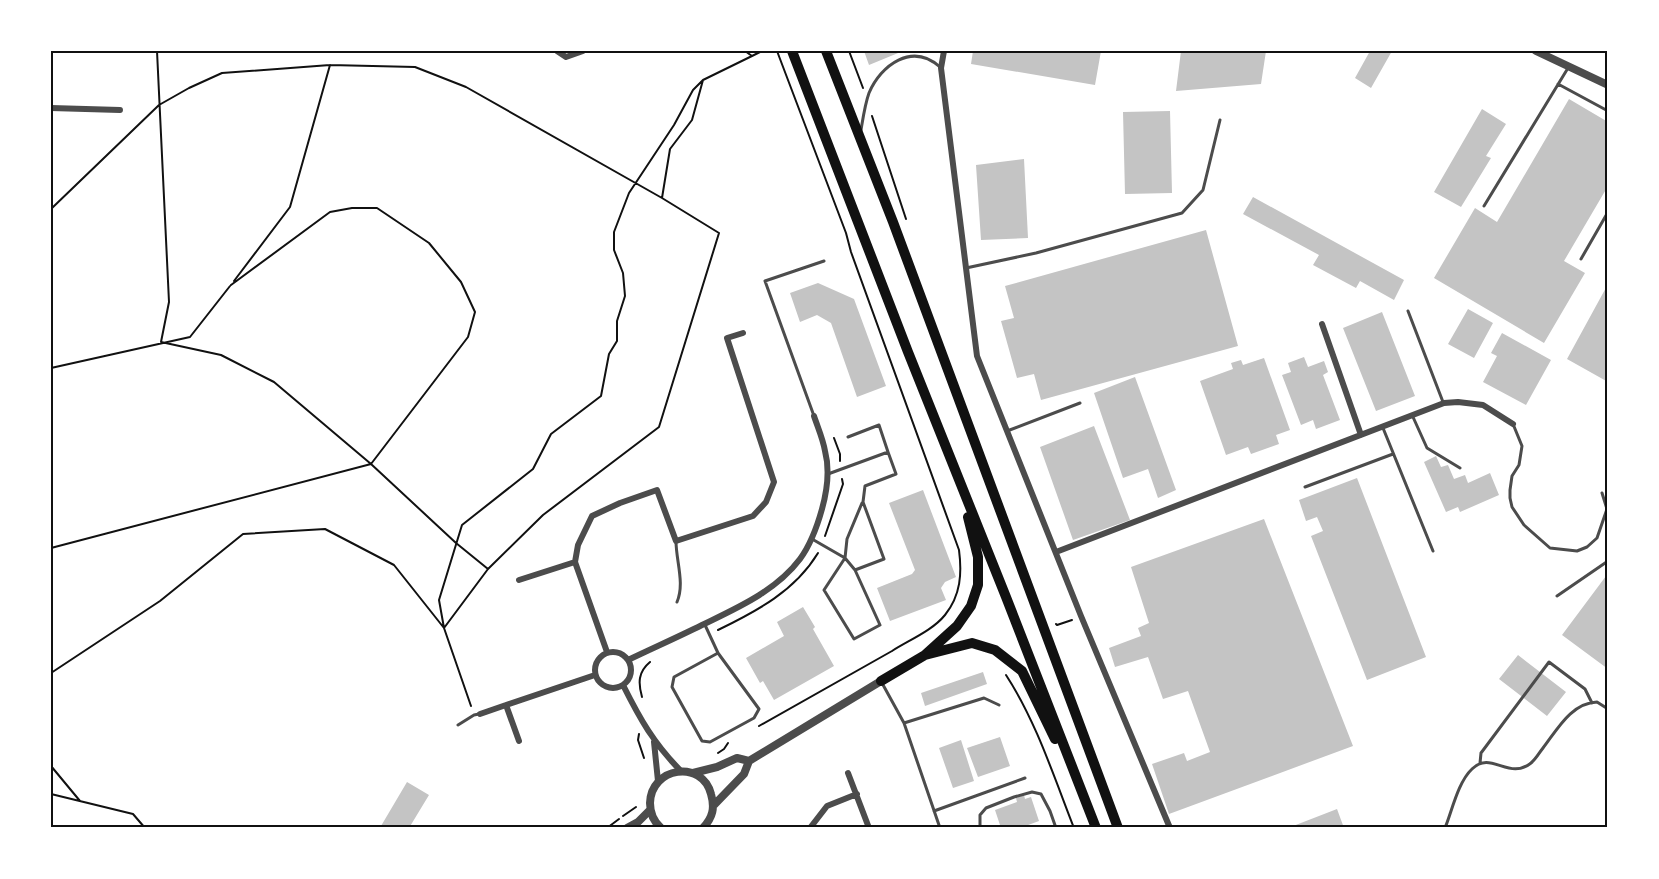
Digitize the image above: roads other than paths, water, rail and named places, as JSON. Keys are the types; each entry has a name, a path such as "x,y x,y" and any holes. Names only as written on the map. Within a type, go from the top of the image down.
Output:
{"highway":[{"path":"792,51 1096,828"},
{"path":"826,51 1118,828"},
{"path":"881,681 925,655 957,626 971,606 978,585 978,557 958,479"},
{"path":"925,655 972,643 995,650 1022,671 1091,813"}],"street":[{"path":"557,51 566,57 583,51"},
{"path":"944,51 941,68 977,356 1081,616 1170,828"},
{"path":"1536,51 1608,85"},
{"path":"51,108 120,110"},
{"path":"1322,324 1361,435"},
{"path":"607,652 575,562 578,545 592,516 657,490 676,541 753,516 766,502 774,483 727,338 742,333"},
{"path":"1056,552 1444,403 1483,405 1513,424"},
{"path":"628,660 765,592 800,559 812,539 825,498 828,474 825,451 814,416"},
{"path":"519,580 575,562"},
{"path":"607,652 617,652 628,660 631,671 623,685 607,687 595,675 596,661 607,652"},
{"path":"477,714 595,675"},
{"path":"714,805 744,774 749,761 881,681"},
{"path":"623,685 654,741 681,771"},
{"path":"506,705 519,741"},
{"path":"654,741 658,781"},
{"path":"693,773 717,767 737,758 749,761"},
{"path":"661,828 653,819 650,810 651,794 658,781 670,773 681,771 693,773 709,786 714,805 710,824 703,828"},
{"path":"848,773 869,828"},
{"path":"810,828 827,807 857,794"},
{"path":"627,828 638,822 650,810"}],"lane":[{"path":"924,51 924,57"},
{"path":"860,137 868,95 884,69 898,60 911,56 924,57 941,68"},
{"path":"1484,206 1569,66"},
{"path":"1558,84 1608,111"},
{"path":"966,268 1036,253 1182,213 1203,190 1220,120"},
{"path":"1581,259 1608,212"},
{"path":"814,416 765,281 824,261"},
{"path":"1408,311 1444,403"},
{"path":"1008,431 1080,403"},
{"path":"1413,415 1427,448 1460,468"},
{"path":"1513,424 1522,446 1519,465 1512,476 1509,498 1524,525 1550,548 1576,551 1587,547 1597,538 1607,509 1602,493"},
{"path":"812,539 845,558 855,570 880,625 854,639 824,590 845,558 847,540 863,502 865,486 896,474 879,425 848,437"},
{"path":"1383,427 1433,550"},
{"path":"828,474 888,452"},
{"path":"1305,487 1394,454"},
{"path":"855,570 884,560 863,502"},
{"path":"676,541 680,594 677,602"},
{"path":"1557,596 1608,561"},
{"path":"704,624 717,653 759,709 754,718 710,742 702,741 672,687 674,677 717,653"},
{"path":"1480,763 1481,753 1549,662 1585,689 1592,703"},
{"path":"881,681 904,723 940,828"},
{"path":"904,723 984,698 999,705"},
{"path":"1445,828 1463,781 1473,767 1480,763 1493,763 1508,769 1524,768 1534,760 1572,711 1592,703 1603,705 1608,709"},
{"path":"458,725 477,714"},
{"path":"934,811 1025,778"},
{"path":"980,828 980,815 986,808 1032,792 1041,794 1056,828"}]}
